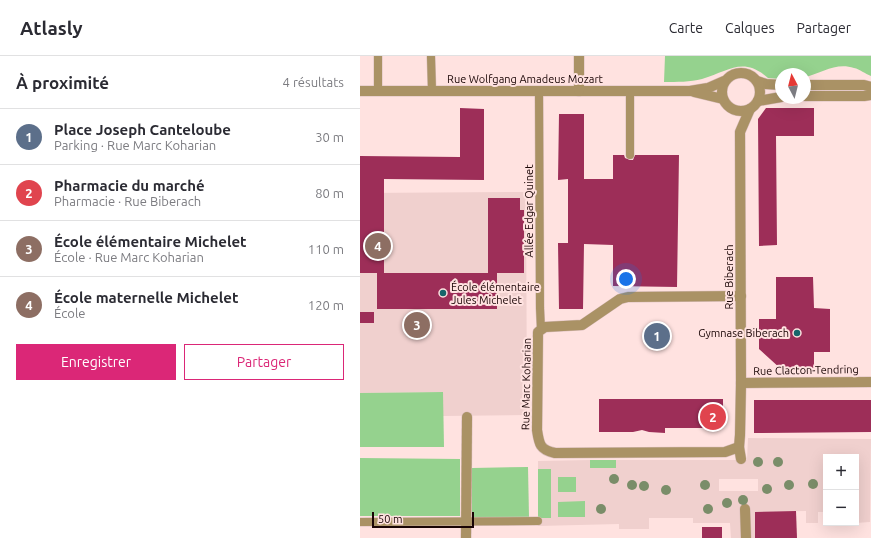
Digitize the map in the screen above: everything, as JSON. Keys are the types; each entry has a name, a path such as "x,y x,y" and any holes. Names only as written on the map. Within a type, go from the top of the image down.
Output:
{"street":[{"path":"579,56 579,91"},
{"path":"690,91 708,88 724,81 734,73 741,72 753,76 757,81 760,91 758,101 750,109 740,111 730,108"},
{"path":"724,81 721,90 723,100 735,116 740,132"},
{"path":"757,81 775,85"},
{"path":"811,85 864,85 871,87"},
{"name":"Rue Wolfgang Amadeus Mozart","path":"360,91 690,91"},
{"path":"690,91 723,100"},
{"path":"811,96 871,95"},
{"path":"758,101 775,98"},
{"name":"Rue Biberach","path":"741,460 739,446 741,383 740,132 750,109"},
{"name":"Rue Marc Koharian","path":"739,446 725,452 555,453 546,451 539,444 537,430 538,332 545,327 582,325 620,299 628,297 741,296"},
{"name":"Rue Clacton-Tendring","path":"741,383 871,382"},
{"path":"466,538 467,417"},
{"path":"745,509 746,538"}],"lane":[{"path":"378,56 378,91"},
{"path":"431,57 432,91"},
{"name":"Allée Edgar Quinet","path":"539,91 541,330"},
{"path":"630,91 630,155"},
{"path":"360,522 538,521"}],"shaded area":[{"name":"École élémentaire Jules Michelet","path":"526,192 527,415 443,416 443,392 360,393 360,193"},
{"path":"748,438 871,439 870,522 859,523 859,454 823,454 823,512 818,512 818,523 806,523 806,511 755,512 755,538 731,538 730,523 693,523 693,518 649,518 649,529 619,529 619,524 538,526 538,518 551,518 551,469 538,469 538,461 590,460 590,468 616,468 616,460 747,460","holes":["719,479 758,479 758,491 719,491"]}],"green space":[{"path":"665,56 871,56 871,76 847,66 841,66 811,75 811,68 775,68 775,79 768,78 759,71 751,68 736,67 702,79 683,82 664,82"},
{"path":"443,392 444,447 360,447 360,393"},
{"path":"360,458 460,459 460,516 360,516"},
{"path":"590,460 616,460 616,468 590,468"},
{"path":"528,467 529,517 472,517 472,468"},
{"path":"538,469 551,469 551,518 538,518"},
{"path":"558,477 576,477 576,492 558,492"},
{"path":"585,501 585,517 558,517 558,502"}],"building":[{"path":"460,108 484,109 484,180 384,179 384,273 488,273 488,198 520,198 520,210 524,210 524,273 497,273 497,309 377,309 377,273 360,273 360,156 460,157"},
{"path":"766,108 814,108 814,136 776,136 777,245 759,246 758,119"},
{"path":"559,114 584,114 584,179 613,179 613,155 624,155 625,158 633,160 635,155 679,155 677,287 613,286 613,245 584,244 583,309 559,309 558,243 568,243 568,179 558,180"},
{"name":"Gymnase Biberach","path":"776,277 813,277 814,308 830,309 830,352 814,352 814,368 781,369 759,349 759,319 776,319"},
{"path":"360,312 374,312 374,323 360,323"},
{"path":"599,399 723,399 723,428 665,428 665,433 642,430 633,432 599,432"},
{"path":"754,400 871,400 871,432 754,433"},
{"path":"796,511 797,538 755,538 755,512"},
{"path":"702,527 722,527 722,538 702,538"}],"place":[{"name":"École maternelle Michelet","path":"378,246"},
{"name":"École élémentaire Jules Michelet","path":"443,293"},
{"name":"École élémentaire Michelet","path":"417,325"},
{"name":"Gymnase Biberach","path":"797,333"},
{"name":"Place Joseph Canteloube","path":"657,336"},
{"name":"Pharmacie du marché","path":"713,417"}]}
